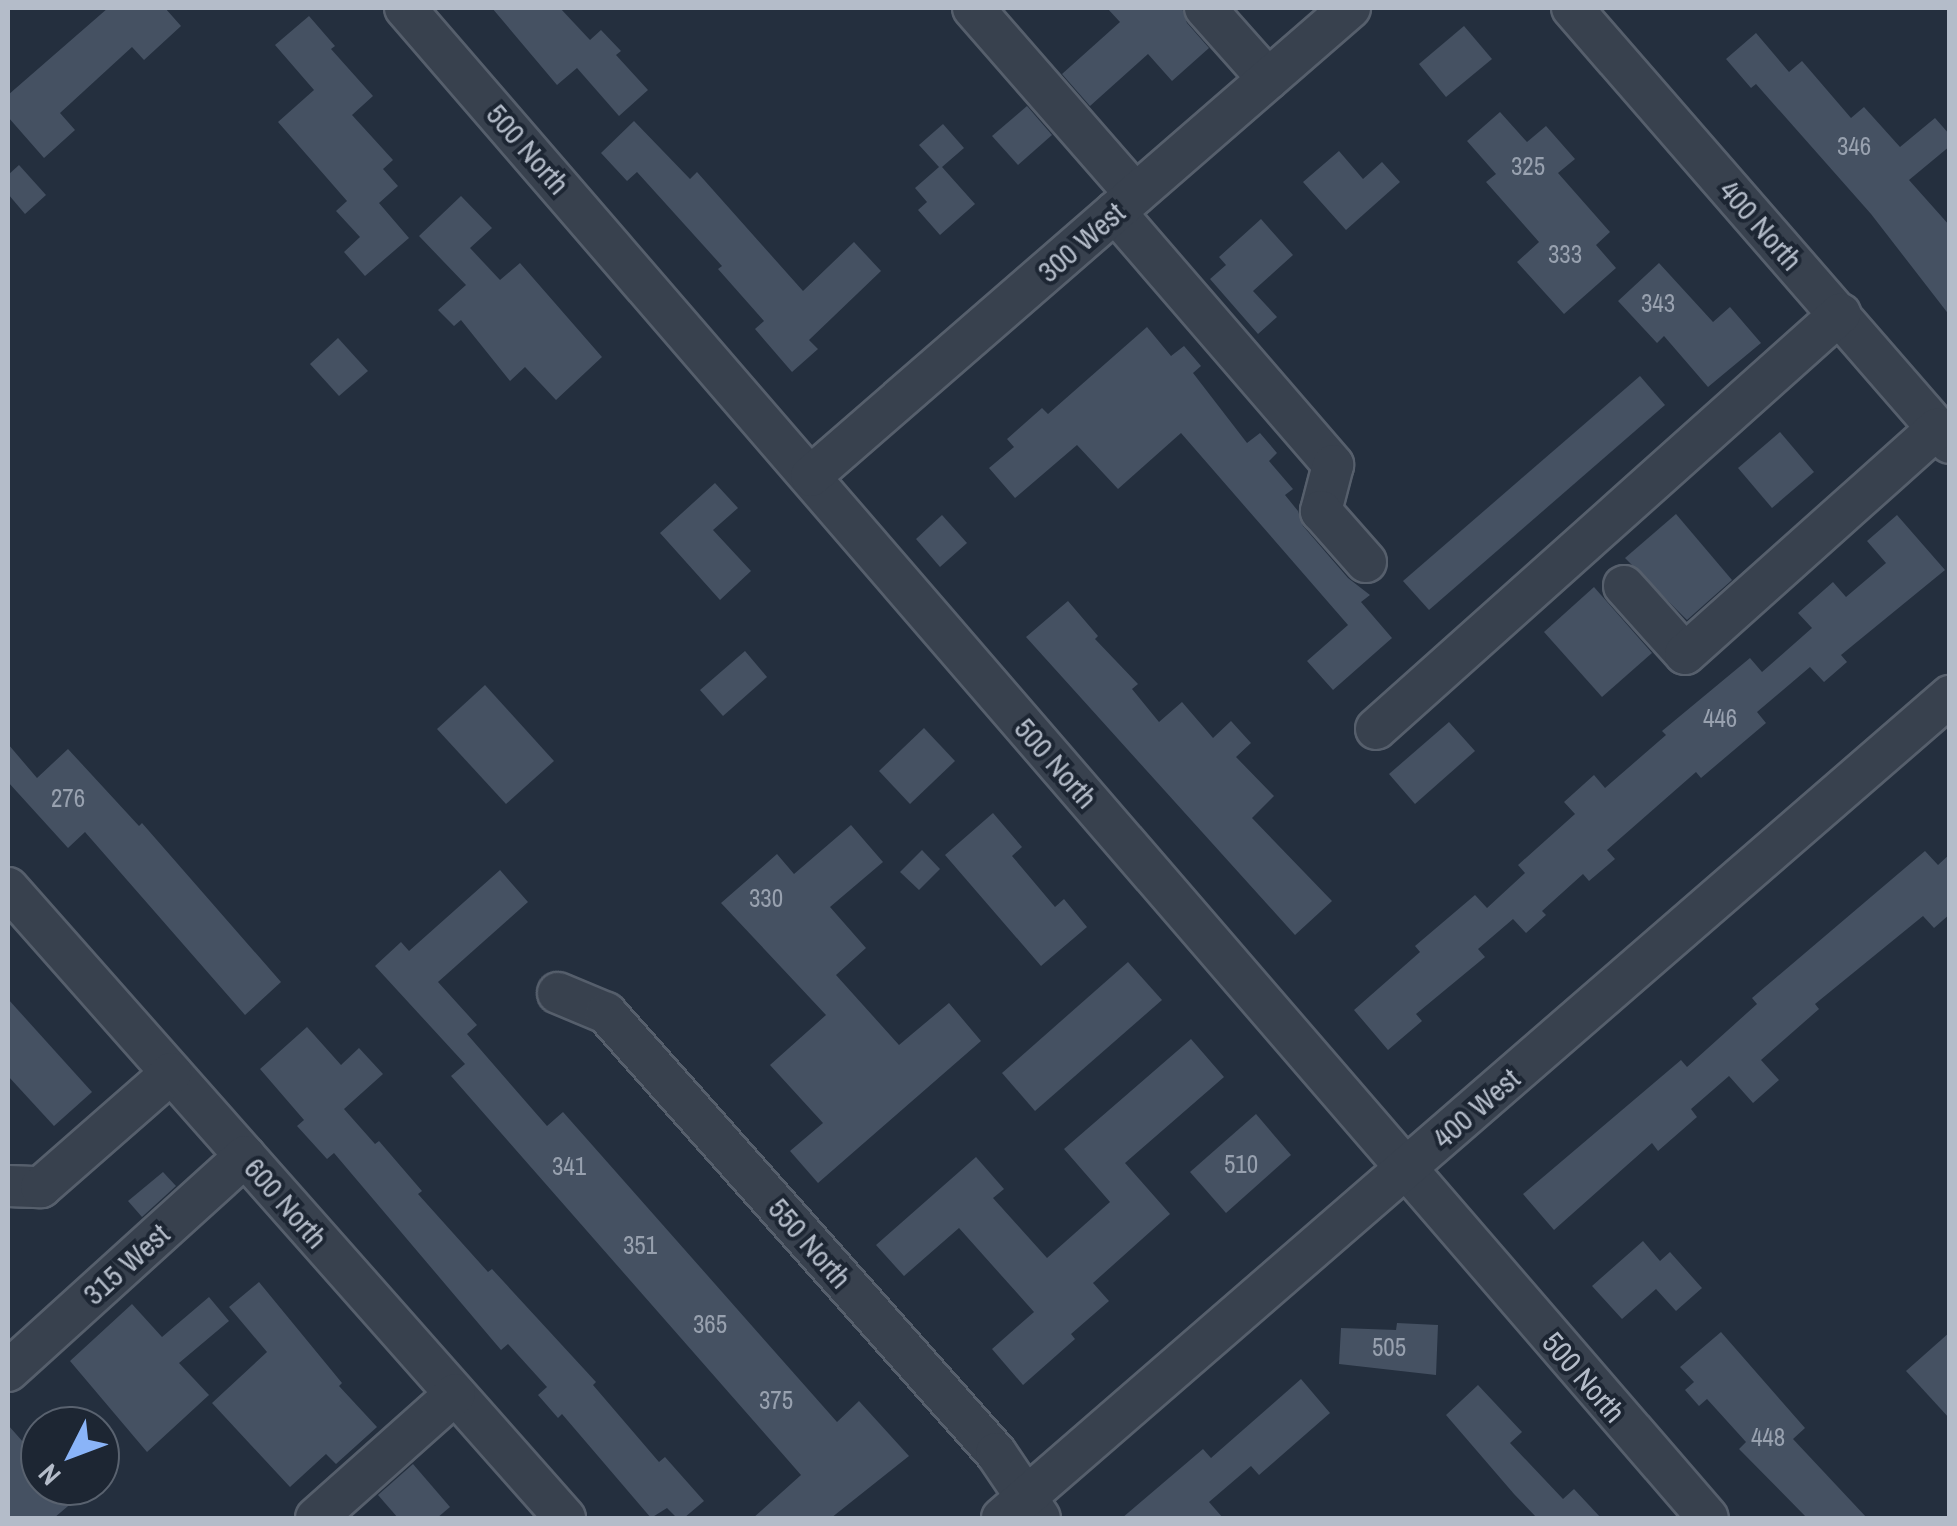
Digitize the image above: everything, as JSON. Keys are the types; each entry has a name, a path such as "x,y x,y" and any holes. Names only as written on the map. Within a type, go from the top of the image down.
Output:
{"street":[{"name":"500 North","path":"405,8 1708,1518"},
{"path":"972,8 1333,464 1321,511 1366,562"},
{"path":"1204,8 1268,79"},
{"name":"300 West","path":"811,476 1350,8"},
{"name":"400 North","path":"1572,8 1943,436"},
{"path":"1376,729 1840,314"},
{"path":"1624,586 1685,654 1943,436"},
{"name":"400 West","path":"1023,1512 1404,1170 1950,696"},
{"name":"600 North","path":"8,888 565,1518"},
{"name":"550 North","path":"558,993 606,1013 996,1453 1023,1512"},
{"path":"8,1186 41,1187 171,1073"},
{"name":"315 West","path":"8,1371 245,1156"},
{"path":"316,1518 454,1394"}],"building":[{"path":"108,8 165,8 181,26 144,60 132,47 60,113 75,130 44,158 8,117 8,95"},
{"path":"492,8 560,8 590,40 601,30 621,51 616,55 648,90 619,116 577,68 557,85"},
{"path":"1107,8 1182,8 1187,23 1209,48 1172,81 1148,54 1090,106 1062,74 1120,22"},
{"path":"309,16 335,46 331,49 373,96 352,115 393,160 383,169 398,186 379,203 409,238 365,276 344,252 360,237 336,211 347,201 278,122 314,90 275,45"},
{"path":"1464,26 1492,59 1446,97 1419,64"},
{"path":"1756,33 1789,72 1802,61 1851,118 1864,107 1900,147 1935,118 1950,135 1950,146 1909,180 1950,226 1950,316 1871,214 1756,84 1751,88 1726,59"},
{"path":"1027,106 1052,135 1018,165 992,136"},
{"path":"1500,112 1527,142 1546,126 1575,159 1558,173 1610,232 1596,245 1616,268 1564,314 1517,262 1539,242 1486,182 1496,174 1467,141"},
{"path":"634,121 690,179 697,172 803,291 854,242 881,271 809,340 818,349 792,372 755,329 764,321 718,269 722,266 637,172 627,181 601,153"},
{"path":"943,124 964,148 942,167 975,204 940,235 918,210 927,202 915,188 939,167 919,145"},
{"path":"1339,151 1363,179 1382,162 1400,182 1346,230 1303,182"},
{"path":"19,165 46,195 25,214 8,194 8,175"},
{"path":"461,196 492,228 470,248 500,280 520,263 602,357 556,400 525,367 510,381 461,320 454,326 438,310 466,285 419,236"},
{"path":"1261,219 1293,255 1253,291 1277,317 1258,334 1210,279 1226,265 1219,257"},
{"path":"1659,263 1713,322 1730,307 1761,343 1708,387 1664,336 1657,343 1618,301"},
{"path":"1147,327 1171,356 1184,346 1201,366 1193,373 1247,443 1260,433 1277,453 1269,461 1293,489 1285,495 1298,511 1303,526 1348,578 1370,595 1361,602 1392,638 1333,690 1307,661 1348,625 1181,433 1118,489 1077,445 1015,498 989,468 1014,447 1007,439 1042,408 1048,414"},
{"path":"338,338 368,371 339,396 310,364"},
{"path":"1640,376 1665,405 1429,610 1403,581"},
{"path":"1780,432 1814,472 1772,508 1738,468"},
{"path":"715,483 738,508 713,530 751,571 720,600 660,533"},
{"path":"1676,514 1732,580 1687,620 1625,558"},
{"path":"942,515 967,543 940,567 916,539"},
{"path":"1897,515 1945,570 1841,655 1847,662 1824,682 1810,667 1757,712 1766,723 1701,778 1696,772 1607,850 1615,859 1589,881 1583,874 1542,911 1546,915 1526,933 1513,919 1478,949 1485,957 1416,1014 1422,1021 1388,1050 1354,1010 1420,952 1415,946 1475,895 1487,908 1525,873 1518,865 1575,814 1564,802 1594,775 1605,788 1666,735 1662,731 1750,658 1762,672 1812,628 1798,613 1833,582 1846,597 1886,563 1867,541"},
{"path":"1594,587 1652,653 1602,697 1544,632"},
{"path":"1068,601 1098,636 1095,639 1138,684 1132,689 1159,722 1182,702 1213,738 1231,721 1251,743 1236,757 1274,796 1252,818 1332,901 1295,935 1026,637"},
{"path":"745,651 767,677 723,716 700,690"},
{"path":"485,685 554,761 506,804 437,729"},
{"path":"1449,722 1475,751 1415,804 1389,774"},
{"path":"924,728 955,761 910,804 879,771"},
{"path":"8,744 37,778 68,749 139,826 142,823 281,982 245,1015 85,832 68,848 8,782"},
{"path":"993,813 1022,847 1012,856 1055,907 1064,899 1087,927 1041,966 945,855"},
{"path":"851,825 883,862 830,907 866,948 836,975 899,1045 949,1003 981,1041 818,1183 790,1151 823,1123 770,1065 826,1015 721,903 777,854 794,874"},
{"path":"922,850 940,869 919,890 900,872"},
{"path":"1925,851 1938,865 1950,854 1950,914 1934,928 1923,916 1815,1004 1819,1009 1761,1060 1779,1080 1753,1103 1729,1076 1691,1109 1697,1117 1658,1151 1652,1143 1554,1230 1523,1194 1681,1060 1687,1067 1757,1004 1752,998"},
{"path":"500,870 528,902 438,982 477,1025 467,1034 547,1126 563,1112 837,1422 859,1401 909,1456 831,1518 753,1518 801,1475 451,1076 465,1064 375,966 401,942 409,951"},
{"path":"1128,962 1162,1000 1035,1111 1002,1073"},
{"path":"8,999 92,1092 54,1126 8,1076"},
{"path":"307,1027 341,1065 359,1048 383,1074 344,1109 375,1144 379,1141 422,1191 418,1194 488,1272 492,1269 596,1382 593,1385 659,1462 665,1457 704,1501 684,1518 677,1518 667,1508 651,1518 562,1414 558,1418 538,1395 547,1387 508,1344 501,1350 334,1153 327,1159 297,1126 304,1120 260,1069"},
{"path":"1191,1039 1224,1077 1125,1163 1170,1214 1093,1283 1109,1301 1071,1334 1075,1339 1023,1385 992,1349 1034,1312 959,1228 904,1276 876,1245 976,1157 1004,1189 993,1198 1047,1258 1110,1202 1064,1149"},
{"path":"1256,1114 1291,1155 1226,1213 1190,1172"},
{"path":"163,1172 176,1186 142,1217 128,1201"},
{"path":"1643,1241 1660,1261 1670,1252 1702,1288 1676,1311 1656,1289 1622,1319 1592,1286"},
{"path":"259,1282 342,1383 339,1386 377,1427 336,1464 326,1454 290,1487 212,1403 267,1352 229,1307"},
{"path":"209,1297 229,1321 179,1363 209,1395 147,1452 120,1420 120,1406 108,1406 70,1361 132,1304 162,1337"},
{"path":"1397,1323 1438,1325 1436,1375 1339,1364 1341,1328 1396,1330"},
{"path":"1721,1332 1805,1428 1793,1439 1867,1518 1807,1518 1739,1449 1746,1442 1707,1399 1699,1406 1685,1390 1694,1382 1680,1367"},
{"path":"1950,1332 1950,1419 1906,1371"},
{"path":"1301,1379 1330,1413 1259,1475 1251,1466 1209,1502 1223,1518 1122,1518 1203,1449 1211,1458"},
{"path":"1478,1385 1522,1432 1510,1443 1563,1499 1574,1489 1601,1518 1537,1518 1514,1494 1446,1415"},
{"path":"8,1425 20,1438 20,1506 68,1506 54,1518 8,1518"},
{"path":"413,1464 450,1507 437,1518 398,1518 378,1495"}]}
